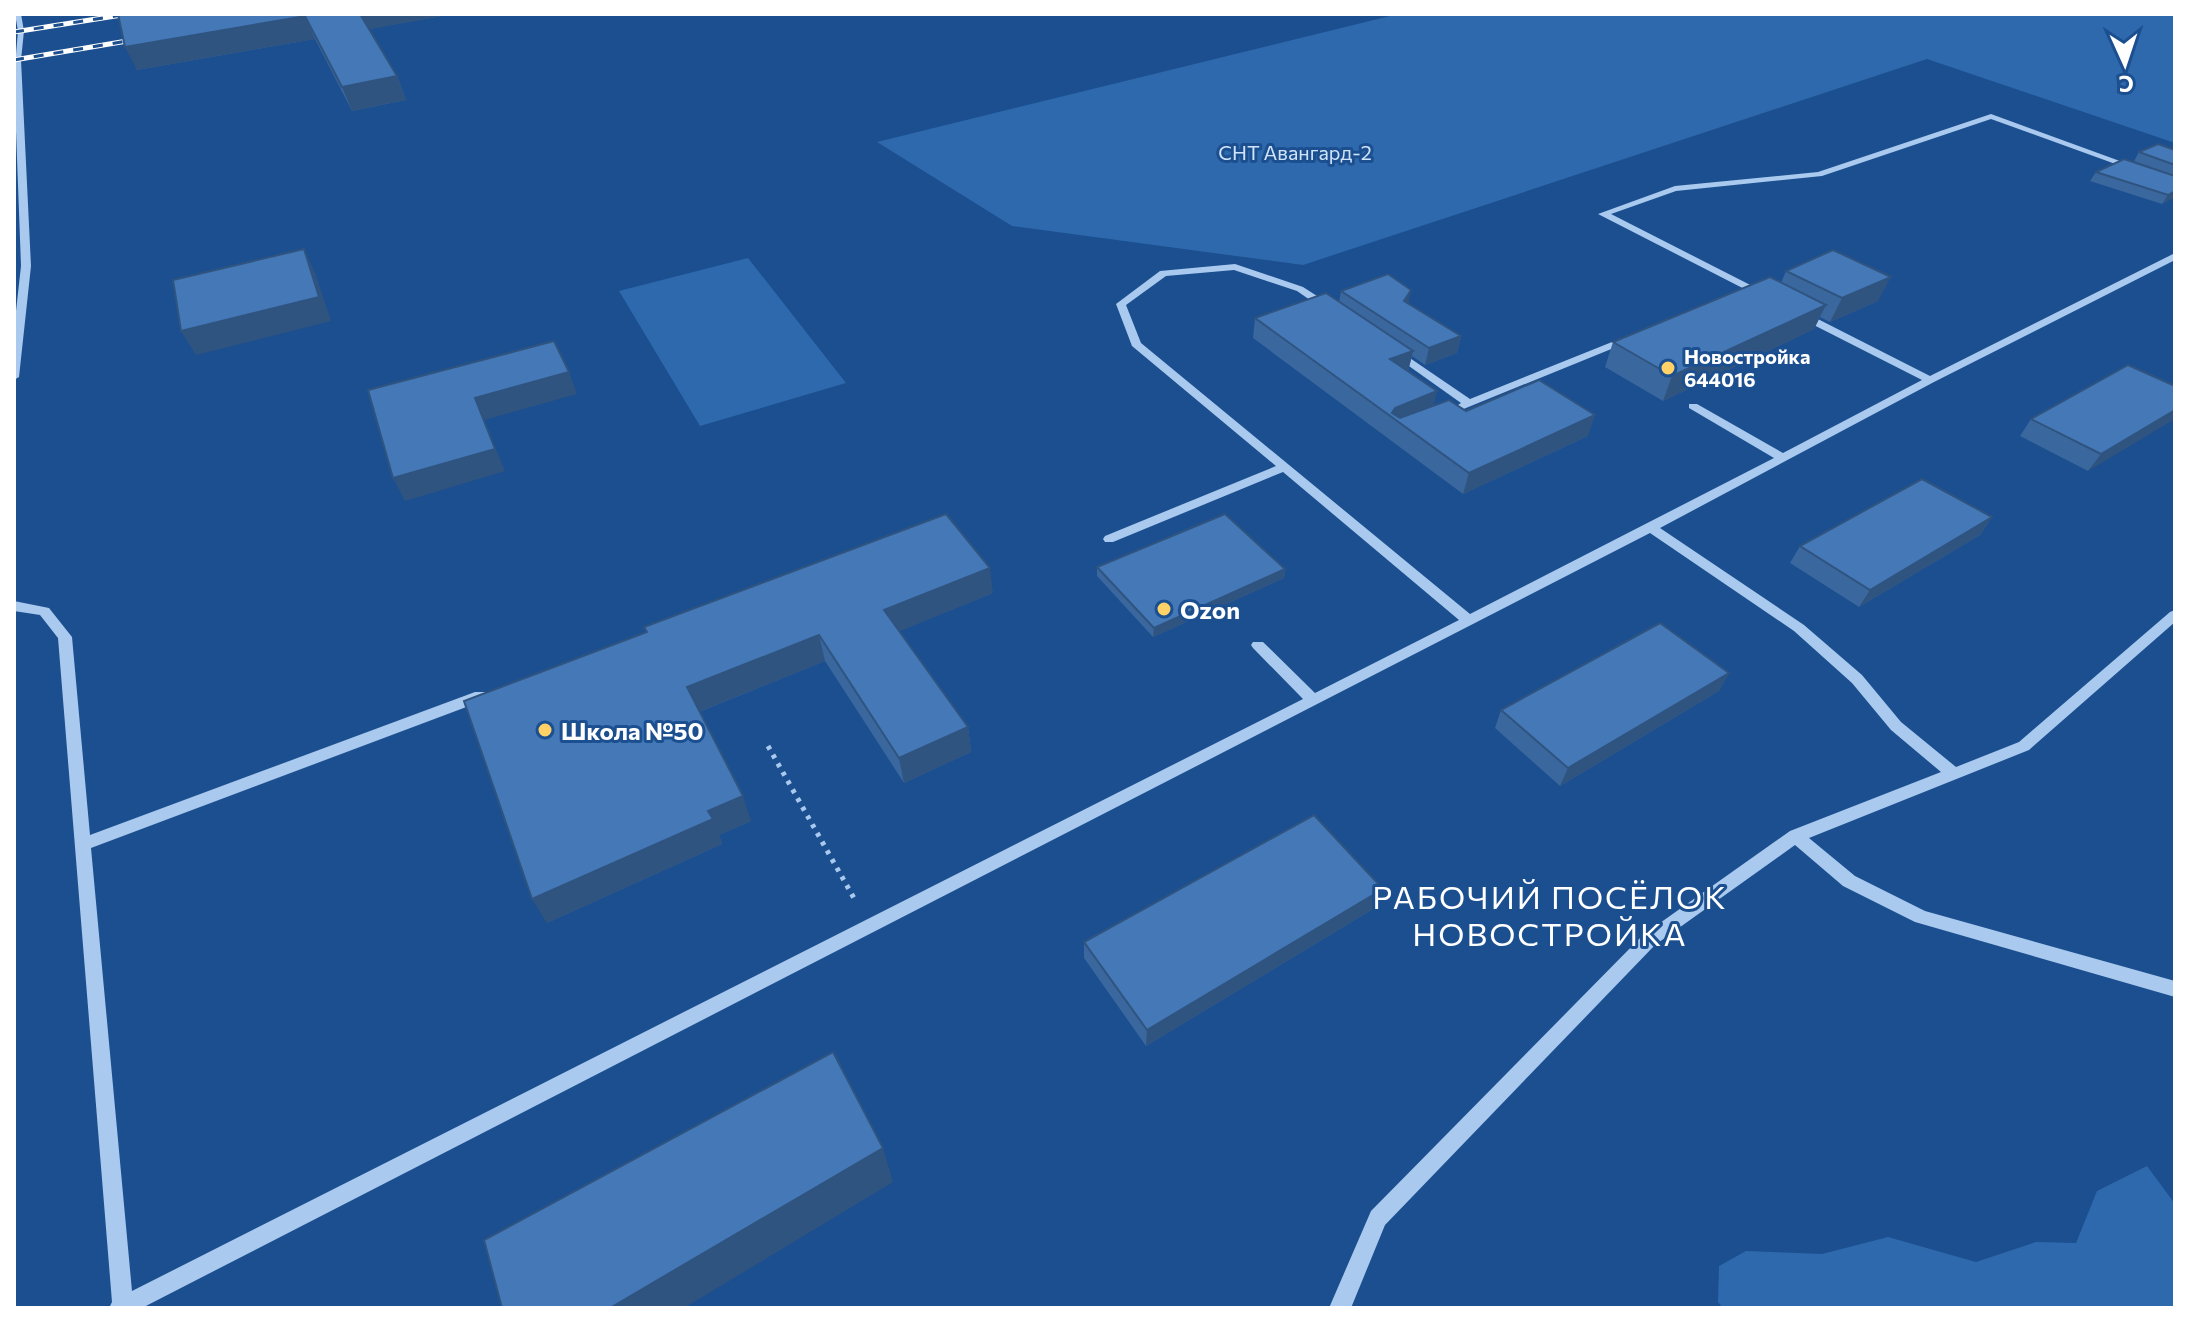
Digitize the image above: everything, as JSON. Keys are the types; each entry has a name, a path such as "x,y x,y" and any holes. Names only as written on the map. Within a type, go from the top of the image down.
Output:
{"street":[{"path":"14,377 20,268 17,60 21,31 18,14"},
{"path":"1777,303 1603,214 1675,189 1819,174 1991,116 2147,172"},
{"path":"14,606 44,611 65,637 122,1307 1651,528 1930,380 2175,256"},
{"path":"1339,315 1300,289 1235,267 1163,273 1121,304 1136,344 1469,621"},
{"path":"1735,295 1750,289"},
{"path":"1791,310 1930,380"},
{"path":"1455,410 1646,331"},
{"path":"1391,351 1469,404"},
{"path":"1693,406 1783,458"},
{"path":"1109,539 1285,467"},
{"path":"1651,528 1799,628 1857,679 1896,726 1954,774"},
{"path":"1340,1308 1378,1218 1649,940 1796,836 2024,746 2175,615"},
{"path":"1258,645 1313,700"},
{"path":"83,844 490,692"},
{"path":"1796,836 1849,881 1921,917 2175,989"}],"path":[{"path":"768,746 869,925"}],"green space":[{"name":"СНТ Авангард-2","path":"1398,14 2175,14 2175,143 1927,59 1303,265 1012,226 877,142"},
{"path":"748,258 846,383 700,426 619,291"},
{"path":"2147,1166 2175,1204 2175,1308 1723,1308 1718,1302 1719,1266 1746,1251 1822,1254 1888,1237 1976,1262 2036,1242 2076,1243 2097,1191"}],"building":[{"path":"118,14 360,14 397,76 342,87 305,16 125,47"},
{"path":"2158,144 2175,150 2175,165 2139,152"},
{"path":"2124,159 2175,176 2175,191 2168,195 2096,172"},
{"path":"304,249 319,297 181,331 173,280"},
{"path":"1833,250 1891,277 1842,298 1786,271"},
{"path":"1388,274 1411,290 1404,301 1461,336 1429,348 1341,291"},
{"path":"1770,277 1826,305 1672,376 1613,342"},
{"path":"1326,293 1413,351 1390,359 1437,391 1395,408 1392,413 1400,418 1449,400 1466,411 1539,380 1595,415 1469,473 1255,318"},
{"path":"554,341 569,372 475,398 495,449 393,478 368,390"},
{"path":"2128,365 2175,386 2175,410 2101,454 2031,419"},
{"path":"1922,479 1992,517 1870,590 1800,546"},
{"name":"Школа №50","path":"946,514 990,568 884,610 968,727 899,758 819,635 687,687 743,796 708,811 713,819 532,899 464,701 647,632 644,627"},
{"path":"1225,514 1285,569 1154,628 1097,567"},
{"path":"1660,623 1729,673 1568,768 1501,710"},
{"path":"1314,815 1383,889 1147,1030 1084,942"},
{"path":"833,1052 883,1148 610,1308 502,1308 484,1240"}],"railway":[{"path":"14,32 128,14"},
{"path":"14,60 145,38"}],"place":[{"name":"Новостройка 644016","path":"1668,368"},
{"name":"Ozon","path":"1164,609"},
{"name":"Школа №50","path":"545,730"}],"district":[{"name":"РАБОЧИЙ ПОСЁЛОК НОВОСТРОЙКА","path":"1550,914"}]}
